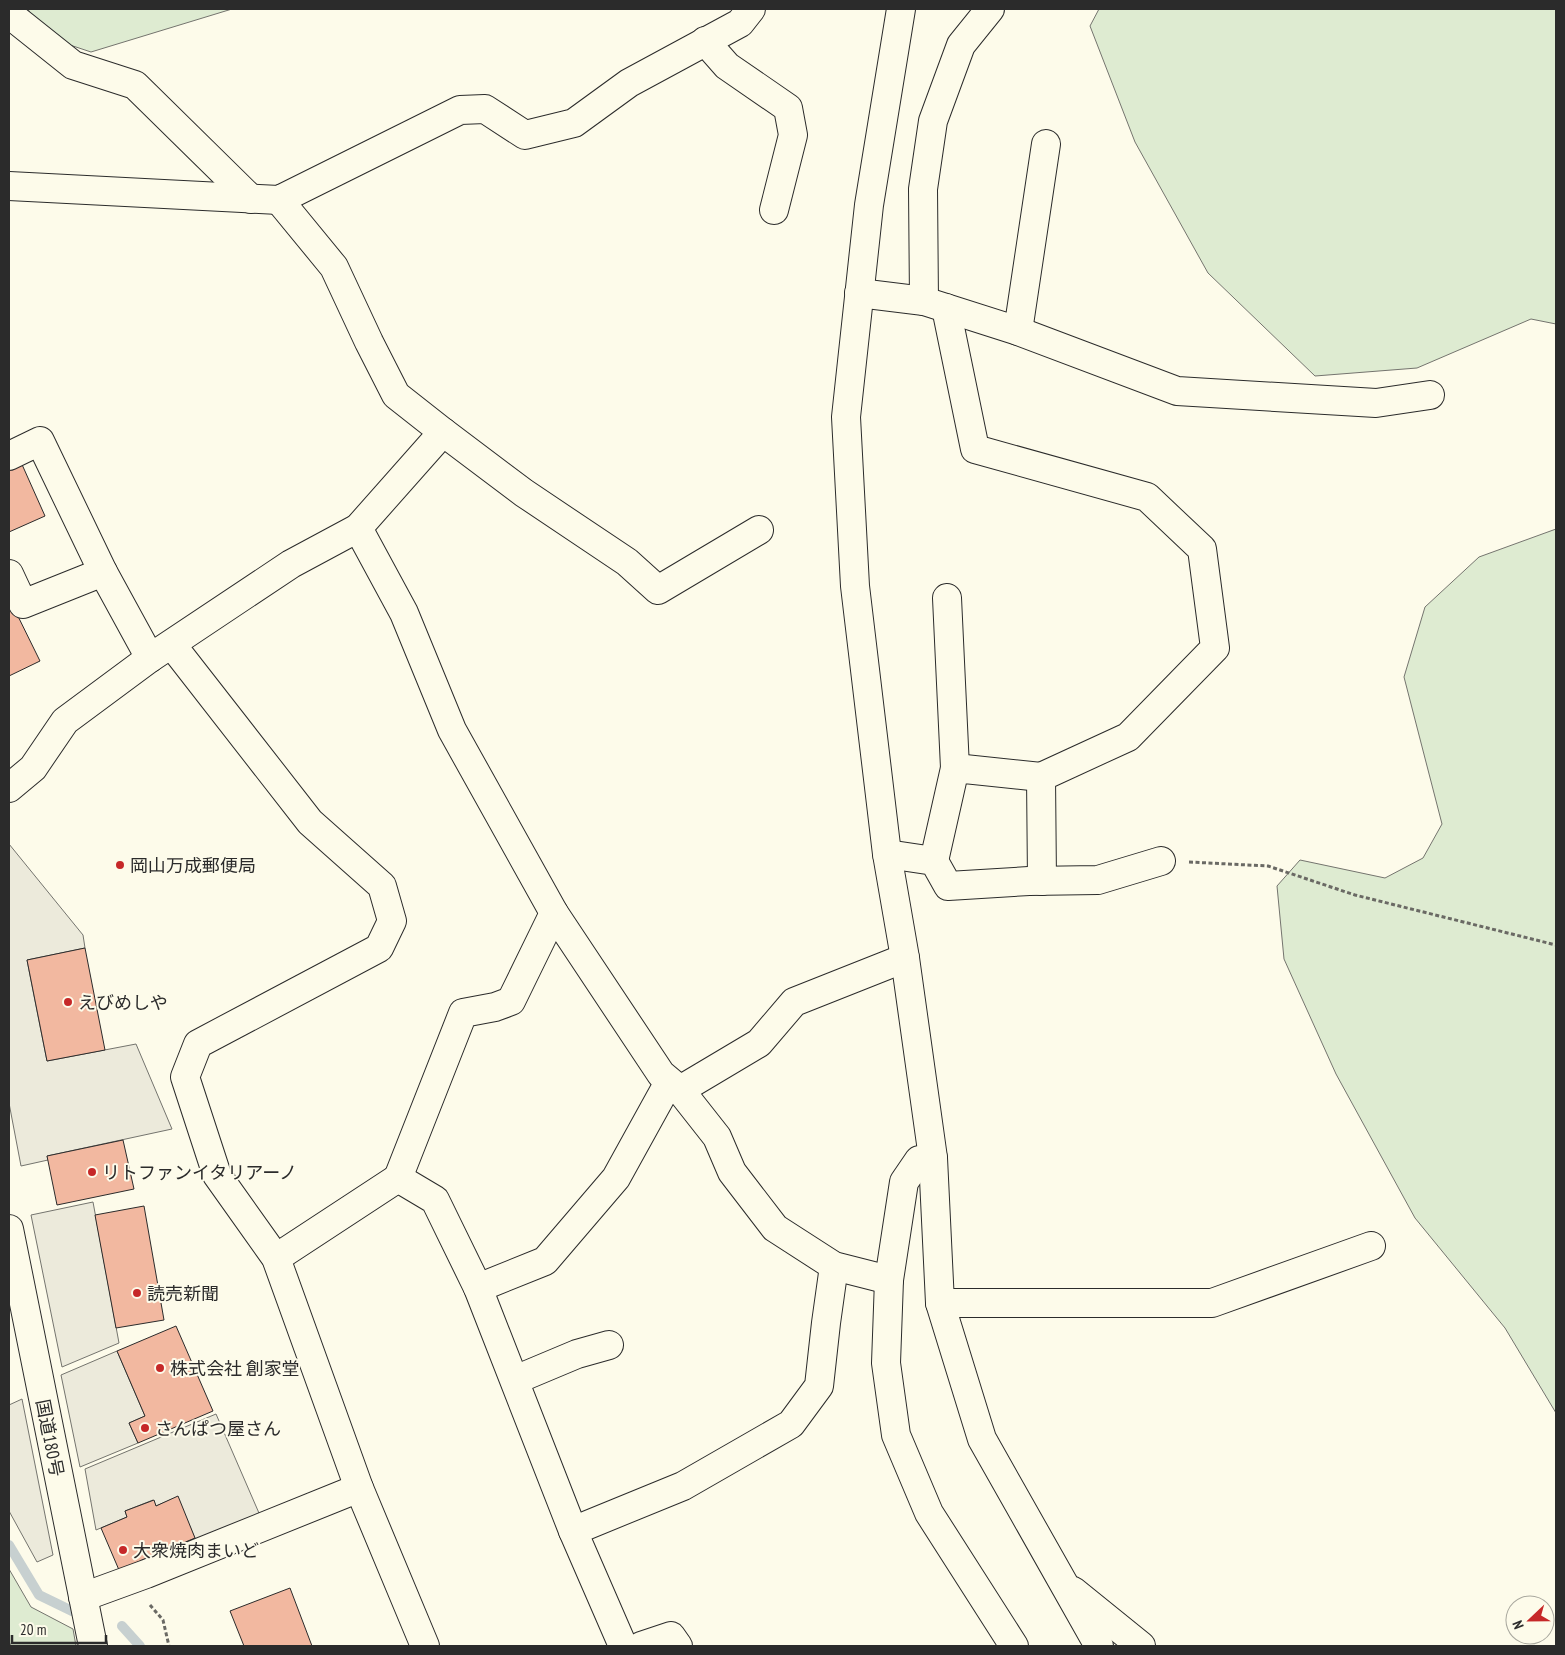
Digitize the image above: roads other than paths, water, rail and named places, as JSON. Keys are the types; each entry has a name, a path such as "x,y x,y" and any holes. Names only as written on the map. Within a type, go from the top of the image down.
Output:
{"main road":[{"path":"9,186 279,200 460,110 485,109 525,134 574,123 629,82 740,23 751,9"},
{"path":"901,9 869,205 846,417 855,586 887,854 905,958 933,1158 940,1303 982,1439 1099,1646"},
{"path":"955,768 1041,776 1128,737 1215,648 1202,549 1147,497 975,449 935,305 923,189 933,121 961,45 990,9"},
{"path":"9,14 73,65 135,86 251,199"},
{"path":"705,41 727,66 788,108 793,135 774,210"},
{"path":"1018,331 1046,144"},
{"path":"279,200 334,267 396,395 524,493 627,562 658,590 759,530"},
{"path":"860,293 935,305 1018,331 1177,391 1376,402 1430,395"},
{"path":"9,788 33,768 65,721 161,652 291,564 358,528 443,432"},
{"path":"9,456 40,441 103,572 161,652 310,822 382,886 392,921 379,948 198,1044 186,1077 217,1175 276,1258 359,1488 425,1646"},
{"path":"358,528 404,613 452,730 554,913 661,1074 674,1086 717,1137 732,1172 775,1228 834,1266 889,1280"},
{"path":"9,574 23,604 103,572"},
{"path":"947,598 955,768 934,861 948,886 1098,880 1161,861"},
{"path":"1041,776 1042,881"},
{"path":"887,854 934,861"},
{"path":"276,1258 398,1178 463,1013 495,1008 511,1001 554,913"},
{"path":"478,1288 546,1261 616,1178 674,1086 760,1043 794,1002 905,958"},
{"path":"933,1158 919,1160 904,1182 889,1280 886,1363 896,1435 929,1513 1014,1646"},
{"path":"398,1178 435,1200 478,1288 573,1531 623,1646"},
{"name":"国道180号","path":"9,1229 93,1646"},
{"path":"940,1303 1212,1302 1371,1246"},
{"path":"573,1531 682,1486 791,1424 819,1386 834,1266"},
{"path":"515,1380 577,1354 609,1344"},
{"path":"83,1597 359,1488"},
{"path":"1060,1580 1141,1646"},
{"path":"641,1646 675,1641 700,1646"}],"waterway":[{"path":"9,1545 39,1595 72,1611"},
{"path":"122,1626 140,1646"}],"place":[{"name":"岡山万成郵便局","path":"120,865"},
{"name":"えびめしや","path":"68,1002"},
{"name":"リトファンイタリアーノ","path":"92,1172"},
{"name":"読売新聞","path":"137,1293"},
{"name":"株式会社 創家堂","path":"160,1368"},
{"name":"さんぱつ屋さん","path":"145,1428"},
{"name":"大衆焼肉まいど","path":"123,1550"}]}
